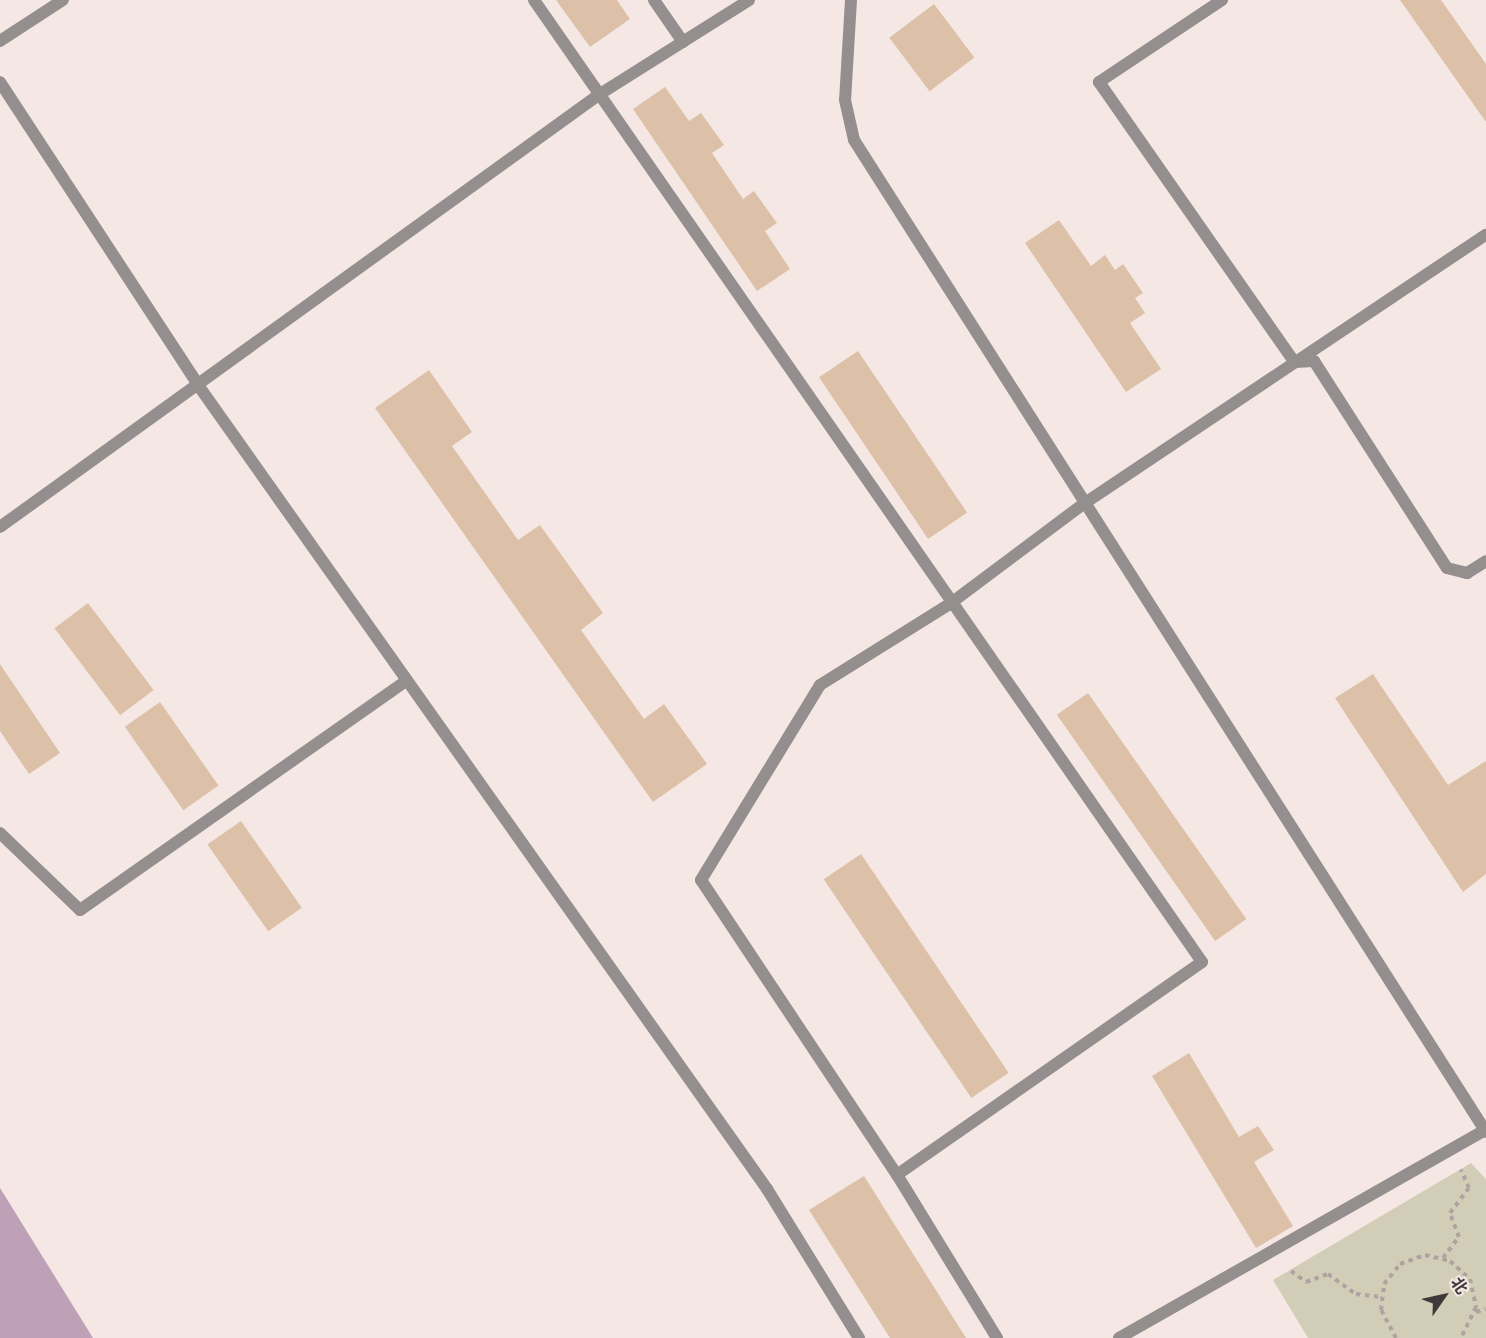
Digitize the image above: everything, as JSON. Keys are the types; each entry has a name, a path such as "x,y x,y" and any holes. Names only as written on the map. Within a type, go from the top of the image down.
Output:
{"lane":[{"path":"0,41 63,0"},
{"path":"534,0 1202,962 897,1175"},
{"path":"654,0 683,42"},
{"path":"0,527 600,94 749,0"},
{"path":"851,0 845,100 854,140 1082,505 1485,1131 1119,1338"},
{"path":"1222,0 1099,82 1294,362"},
{"path":"0,82 198,385 405,682 767,1189 859,1338"},
{"path":"998,1338 897,1175 701,880 820,685 951,603 1082,505 1486,235"},
{"path":"1294,362 1314,361 1448,568 1467,573 1486,561"},
{"path":"0,832 80,910 405,682"}],"path":[{"path":"1443,1258 1459,1237 1449,1213 1469,1188 1461,1170"},
{"path":"1396,1338 1384,1323 1381,1297 1400,1264 1425,1256 1443,1258 1470,1279 1475,1312 1461,1338"},
{"path":"1291,1271 1306,1282 1328,1274 1356,1294 1381,1297"},
{"path":"1475,1312 1486,1309"}],"shaded area":[{"path":"1471,1163 1486,1179 1486,1338 1308,1338 1273,1280"},
{"path":"0,1188 93,1338 0,1338"}],"building":[{"path":"556,0 617,0 630,19 590,47"},
{"path":"1400,0 1441,0 1486,64 1486,122"},
{"path":"934,4 974,58 930,91 889,38"},
{"path":"665,87 689,121 701,113 724,145 712,153 743,199 754,191 777,223 765,231 790,269 757,291 633,109"},
{"path":"1059,220 1091,266 1105,255 1115,270 1123,264 1143,293 1135,298 1145,313 1130,323 1161,369 1126,392 1025,243"},
{"path":"858,351 967,513 928,539 819,377"},
{"path":"429,370 472,432 452,446 518,540 540,525 603,613 581,630 644,719 664,704 707,764 653,802 375,408"},
{"path":"88,603 154,690 120,715 54,628"},
{"path":"0,664 60,753 29,774 0,731"},
{"path":"1373,674 1448,785 1486,761 1486,874 1463,892 1335,698"},
{"path":"1088,693 1246,919 1215,941 1057,715"},
{"path":"160,702 219,786 183,810 125,727"},
{"path":"241,821 302,908 268,931 207,845"},
{"path":"861,854 1009,1073 971,1098 824,879"},
{"path":"1189,1053 1239,1137 1258,1126 1274,1150 1254,1162 1293,1226 1256,1248 1152,1076"},
{"path":"864,1176 966,1338 890,1338 809,1210"}]}
